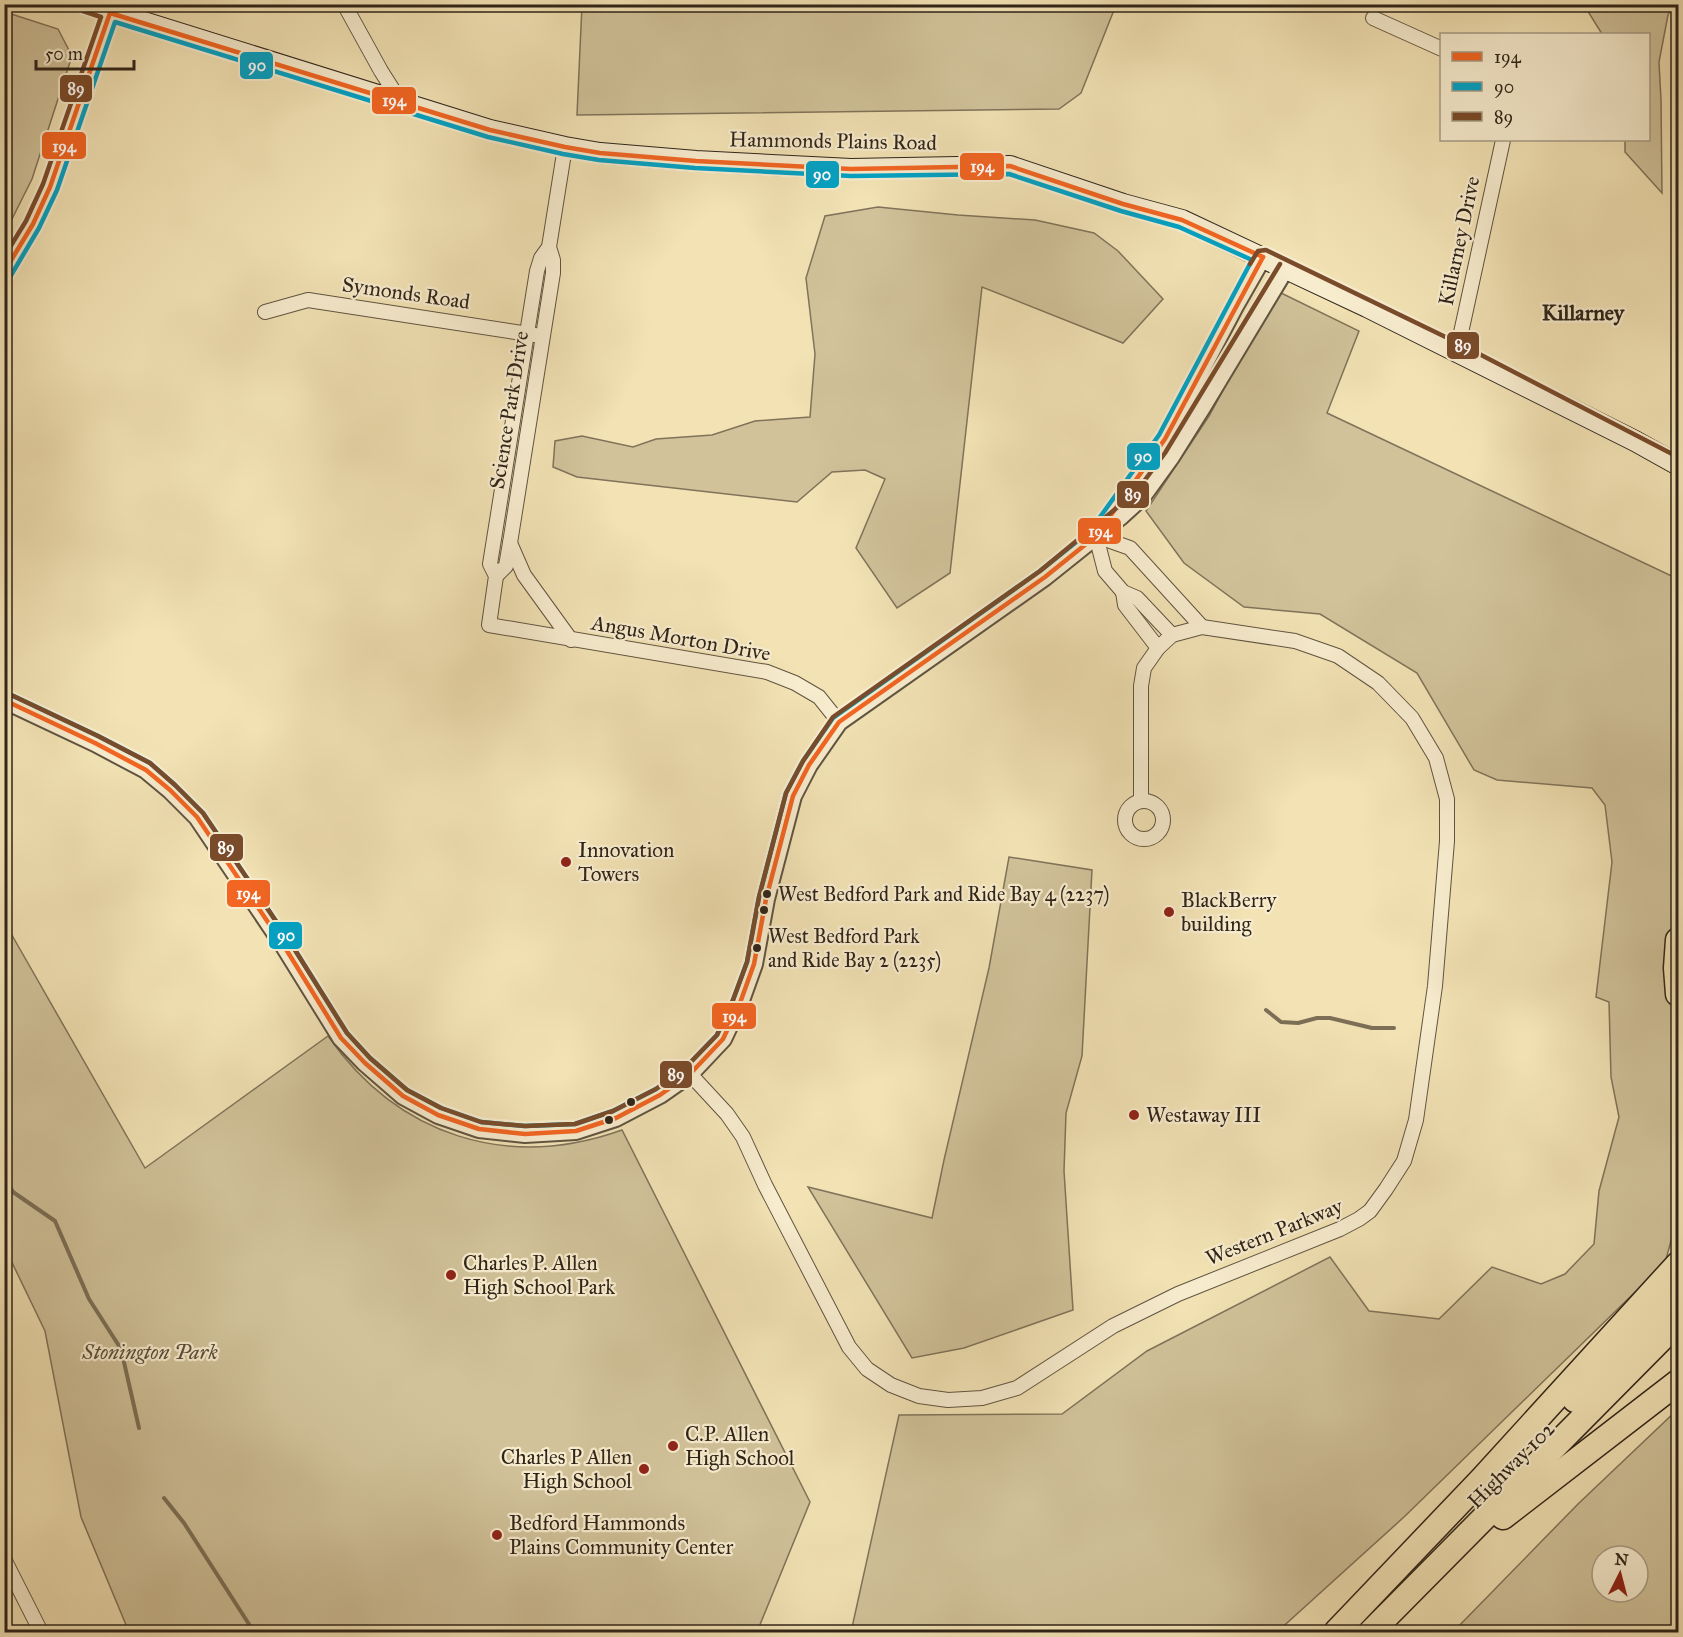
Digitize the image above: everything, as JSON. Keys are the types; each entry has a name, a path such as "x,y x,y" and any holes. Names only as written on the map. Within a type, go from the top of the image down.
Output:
{"highway":[{"path":"1678,940 1676,968 1678,994"},
{"path":"1339,1632 1678,1264"},
{"name":"Highway 102","path":"1339,1632 1491,1485 1678,1294"},
{"name":"Highway 102","path":"1371,1632 1678,1322"},
{"path":"1428,1576 1678,1382"}],"main road":[{"name":"Hammonds Plains Road","path":"86,4 402,104 490,130 565,147 600,153 696,161 851,169 1010,166 1123,204 1182,220 1457,351 1678,465"}],"street":[{"path":"344,4 402,104"},
{"path":"4,273 33,224 50,187 110,12"},
{"path":"1373,18 1440,48"},
{"name":"Killarney Drive","path":"1457,351 1503,141"},
{"name":"Science Park Drive","path":"496,576 506,566 510,543 553,273 553,260 549,247 565,147"},
{"name":"Science Park Drive","path":"489,625 496,576 490,564 537,271 541,258 549,247"},
{"path":"1172,635 1137,598 1123,592 1105,571 1096,536 1165,439 1234,306 1263,257"},
{"path":"4,700 96,743 146,770 171,790 203,826 284,946 341,1038 365,1063 403,1096 438,1115 479,1128 525,1134 576,1131 616,1118 660,1095 690,1074 723,1039 740,1003 754,964 766,899 793,796 809,765 839,722 1045,577 1142,497 1171,457 1286,268"},
{"name":"Symonds Road","path":"265,312 308,300 543,336"},
{"path":"1096,536 1130,548 1202,627"},
{"name":"Angus Morton Drive","path":"510,543 524,575 571,640"},
{"path":"1123,592 1125,605 1158,648"},
{"name":"Angus Morton Drive","path":"489,625 767,672 795,683 819,697 839,722"},
{"name":"Western Parkway","path":"690,1074 727,1114 742,1137 849,1347 867,1369 891,1385 919,1396 948,1400 982,1398 1017,1388 1113,1326 1188,1290 1359,1220 1370,1211 1404,1161 1416,1120 1435,986 1447,841 1447,800 1436,758 1412,718 1378,682 1338,656 1295,641 1202,627 1172,635 1158,648 1144,668 1141,686 1141,801"},
{"path":"4,1558 41,1632"}],"green space":[{"path":"582,4 1116,5 1081,93 1059,109 577,115"},
{"path":"1584,5 1673,5 1668,15 1659,62 1662,193 1625,152 1625,141 1650,141 1650,33 1601,33"},
{"path":"5,12 58,29 72,56 32,179 5,233"},
{"path":"878,207 1035,220 1094,233 1118,251 1163,299 1123,343 982,287 950,573 897,608 856,548 885,479 865,470 832,472 797,502 577,477 553,467 555,441 582,436 633,447 656,439 712,435 755,421 810,417 815,354 806,278 825,216"},
{"path":"1277,291 1359,331 1327,413 1678,579 1678,906 1671,931 1667,975 1678,1038 1678,1232 1672,1237 1665,1263 1404,1517 1277,1632 851,1632 899,1415 1062,1414 1147,1351 1330,1257 1369,1311 1439,1319 1492,1267 1541,1284 1565,1274 1594,1244 1599,1191 1619,1117 1611,1077 1609,1002 1596,997 1612,862 1605,805 1592,788 1497,780 1474,770 1417,673 1320,614 1244,607 1184,563 1146,511 1209,416"},
{"path":"1009,857 1092,870 1082,1056 1066,1113 1064,1171 1073,1310 964,1348 912,1358 808,1187 932,1218 989,968"},
{"name":"Charles P. Allen High School Park","path":"5,923 145,1168 328,1036 356,1070 387,1099 421,1120 458,1136 497,1145 537,1147 579,1142 622,1130 810,1502 757,1632 129,1632 81,1517 45,1331 5,1248"},
{"path":"1678,1409 1678,1632 1453,1632 1578,1504"}],"waterway":[{"path":"1266,1010 1281,1022 1298,1023 1317,1018 1330,1018 1372,1028 1394,1028"},
{"path":"4,1177 13,1192 55,1221 89,1299 121,1349 139,1428"},
{"path":"164,1498 184,1523 254,1632"}],"transit line":[{"name":"89","path":"4,257 26,221 43,184 101,17 83,11"},
{"name":"194","path":"110,13 490,130 565,147 600,153 696,161 851,169 1010,166 1123,204 1182,220 1263,257"},
{"name":"194","path":"4,272 33,224 50,187 110,13"},
{"name":"90","path":"7,693 150,763 175,785 203,813 290,942 347,1033 370,1058 407,1090 441,1108 481,1122 525,1126 575,1124 613,1111 656,1089 685,1068 717,1035 747,962 759,897 786,793 803,761 833,718 1040,571 1090,531 1159,435 1252,260 1179,227 1121,211 1009,174 851,176 695,168 599,160 563,154 488,137 115,22 57,190 39,228 10,277"},
{"name":"89","path":"1250,264 1258,251 1266,250 1460,344 1678,457"},
{"name":"194","path":"4,700 146,770 170,790 197,817 284,946 341,1038 365,1063 403,1096 438,1115 479,1129 525,1134 576,1131 616,1118 660,1095 690,1074 723,1039 740,1003 754,964 766,899 793,796 809,765 839,722 1045,577 1096,536 1165,439 1263,257"},
{"name":"89","path":"7,693 150,763 175,785 203,813 290,942 347,1033 370,1058 407,1090 441,1108 481,1122 525,1126 575,1124 613,1111 656,1089 685,1068 717,1035 747,962 759,897 786,793 803,761 833,717 1040,571 1136,492 1165,453 1280,264"}],"place":[{"name":"Innovation Towers","path":"566,862"},
{"name":"West Bedford Park and Ride Bay 4 (2237)","path":"767,894"},
{"name":"BlackBerry building","path":"1169,912"},
{"name":"West Bedford Park and Ride Bay 2 (2235)","path":"757,948"},
{"name":"Westaway III","path":"1134,1115"},
{"name":"Charles P. Allen High School Park","path":"451,1275"},
{"name":"C.P. Allen High School","path":"673,1446"},
{"name":"Charles P Allen High School","path":"644,1469"},
{"name":"Bedford Hammonds Plains Community Center","path":"497,1535"}],"district":[{"name":"Killarney","path":"1583,312"}],"park label":[{"name":"Stonington Park","path":"150,1352"}]}
